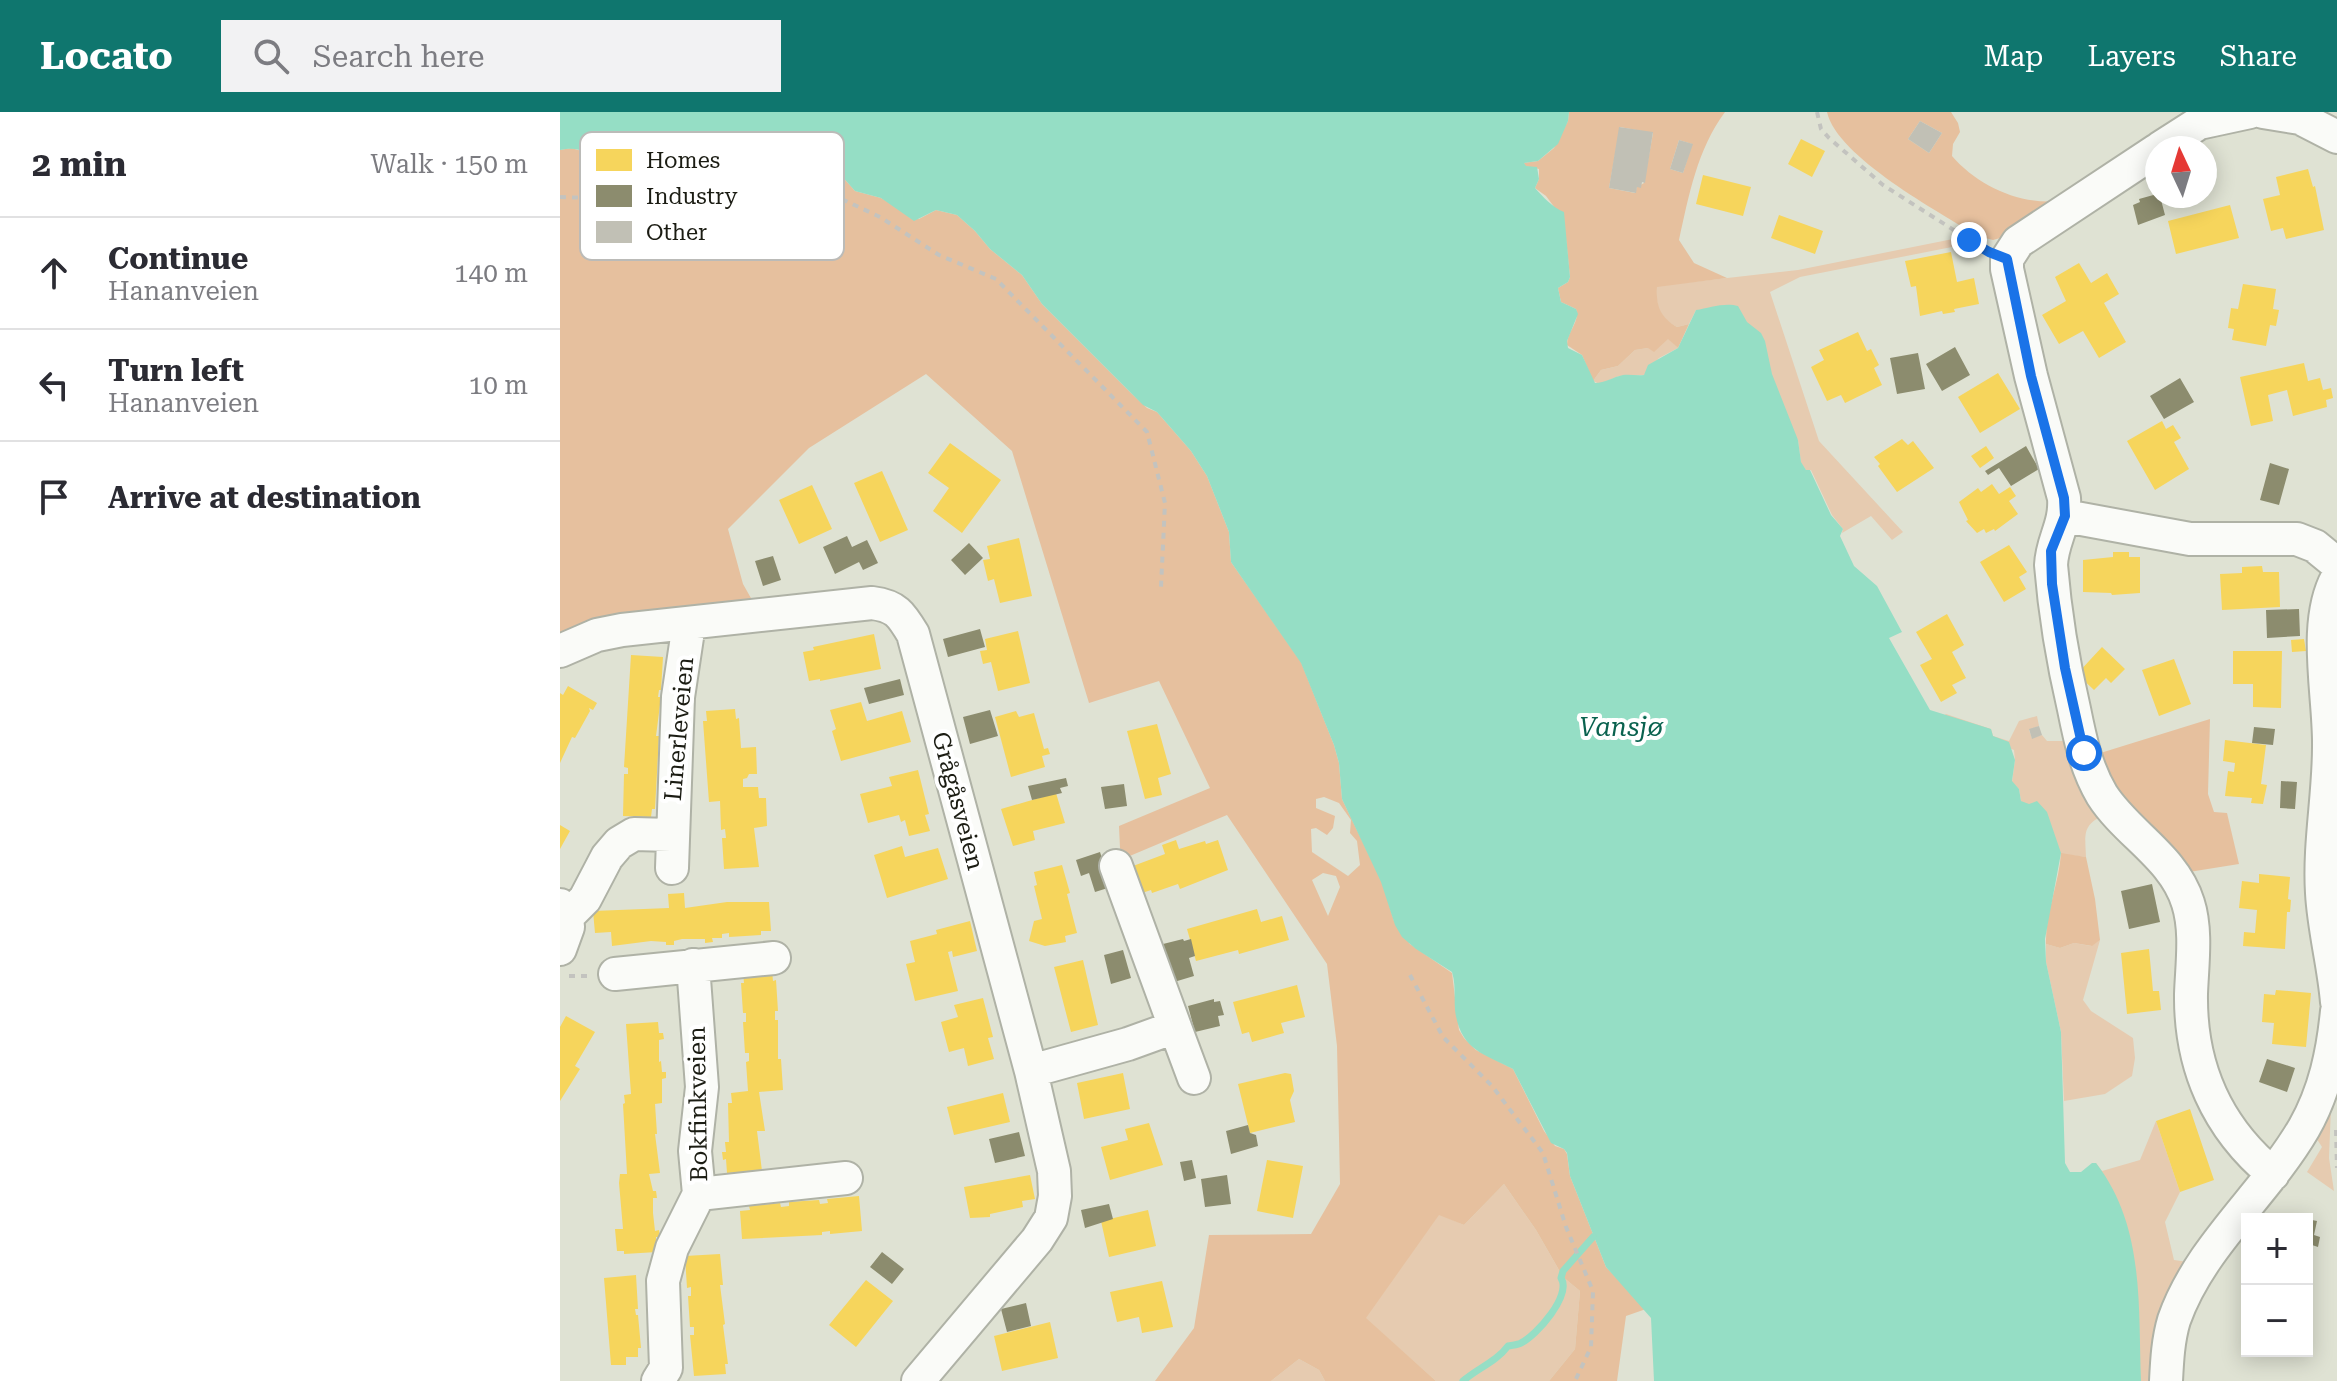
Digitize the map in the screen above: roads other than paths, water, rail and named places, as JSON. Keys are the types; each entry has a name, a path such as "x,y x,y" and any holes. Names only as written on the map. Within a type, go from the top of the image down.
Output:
{"street":[{"path":"2175,136 2199,117 2250,112"},
{"path":"2263,112 2300,118 2337,137"},
{"path":"2145,158 2026,235 2011,249 2007,259 2016,311 2064,498 2065,516 2051,551 2052,584 2065,668 2084,753 2104,798 2168,867 2189,904 2193,939 2191,1021 2200,1069 2235,1137 2248,1154 2273,1174"},
{"path":"2065,516 2190,539 2297,539 2315,546 2337,564"},
{"path":"2337,578 2330,591 2324,640 2329,748 2322,889 2337,1002"},
{"name":"Grågåsveien","path":"689,624 872,603 890,605 913,634 1031,1071 1054,1171 1055,1196 1051,1218 1037,1240 918,1381"},
{"path":"560,651 610,632 689,624"},
{"name":"Linerleveien","path":"672,868 678,697 689,624"},
{"name":"Linerleveien","path":"564,911 585,899 607,857 619,843 634,834 671,835"},
{"path":"1116,866 1194,1078"},
{"path":"560,949 568,927 564,911"},
{"path":"615,974 774,958"},
{"name":"Bokfinkveien","path":"658,1381 666,1368 663,1281 672,1248 699,1194 695,1151 702,1087 693,965"},
{"path":"2166,1381 2167,1352 2174,1321 2193,1278 2225,1232 2273,1174 2305,1126 2330,1065 2337,1011"},
{"path":"1031,1071 1128,1044 1175,1027"},
{"name":"Bokfinkveien","path":"699,1194 846,1178"}],"water":[{"name":"Vansjø","path":"560,112 1569,112 1558,144 1538,161 1524,163 1537,167 1539,179 1535,188 1564,212 1570,277 1558,288 1561,302 1576,309 1578,314 1567,341 1568,348 1582,355 1595,383 1623,375 1644,375 1648,365 1678,348 1696,310 1722,305 1738,306 1747,322 1761,333 1765,341 1772,374 1798,440 1801,462 1806,470 1810,470 1831,515 1843,529 1840,536 1854,566 1877,586 1902,632 1889,638 1930,710 1991,729 1993,736 2009,742 2015,760 2012,781 2019,789 2021,801 2029,804 2037,801 2047,812 2061,853 2045,939 2046,962 2061,1032 2065,1163 2070,1172 2081,1172 2096,1163 2112,1187 2123,1213 2136,1268 2141,1381 1654,1381 1651,1318 1606,1267 1570,1176 1567,1153 1551,1143 1513,1069 1475,1049 1462,1034 1455,1010 1452,972 1416,949 1402,937 1395,925 1381,882 1342,799 1334,745 1301,663 1231,562 1229,532 1207,476 1191,451 1157,412 1143,405 1042,304 1022,275 990,249 957,215 936,210 914,221 881,198 855,191 844,179 844,132 580,132 580,151 560,150"}],"waterway":[{"path":"1463,1381 1508,1346 1528,1339 1544,1323 1562,1294 1563,1271 1593,1237"}]}
